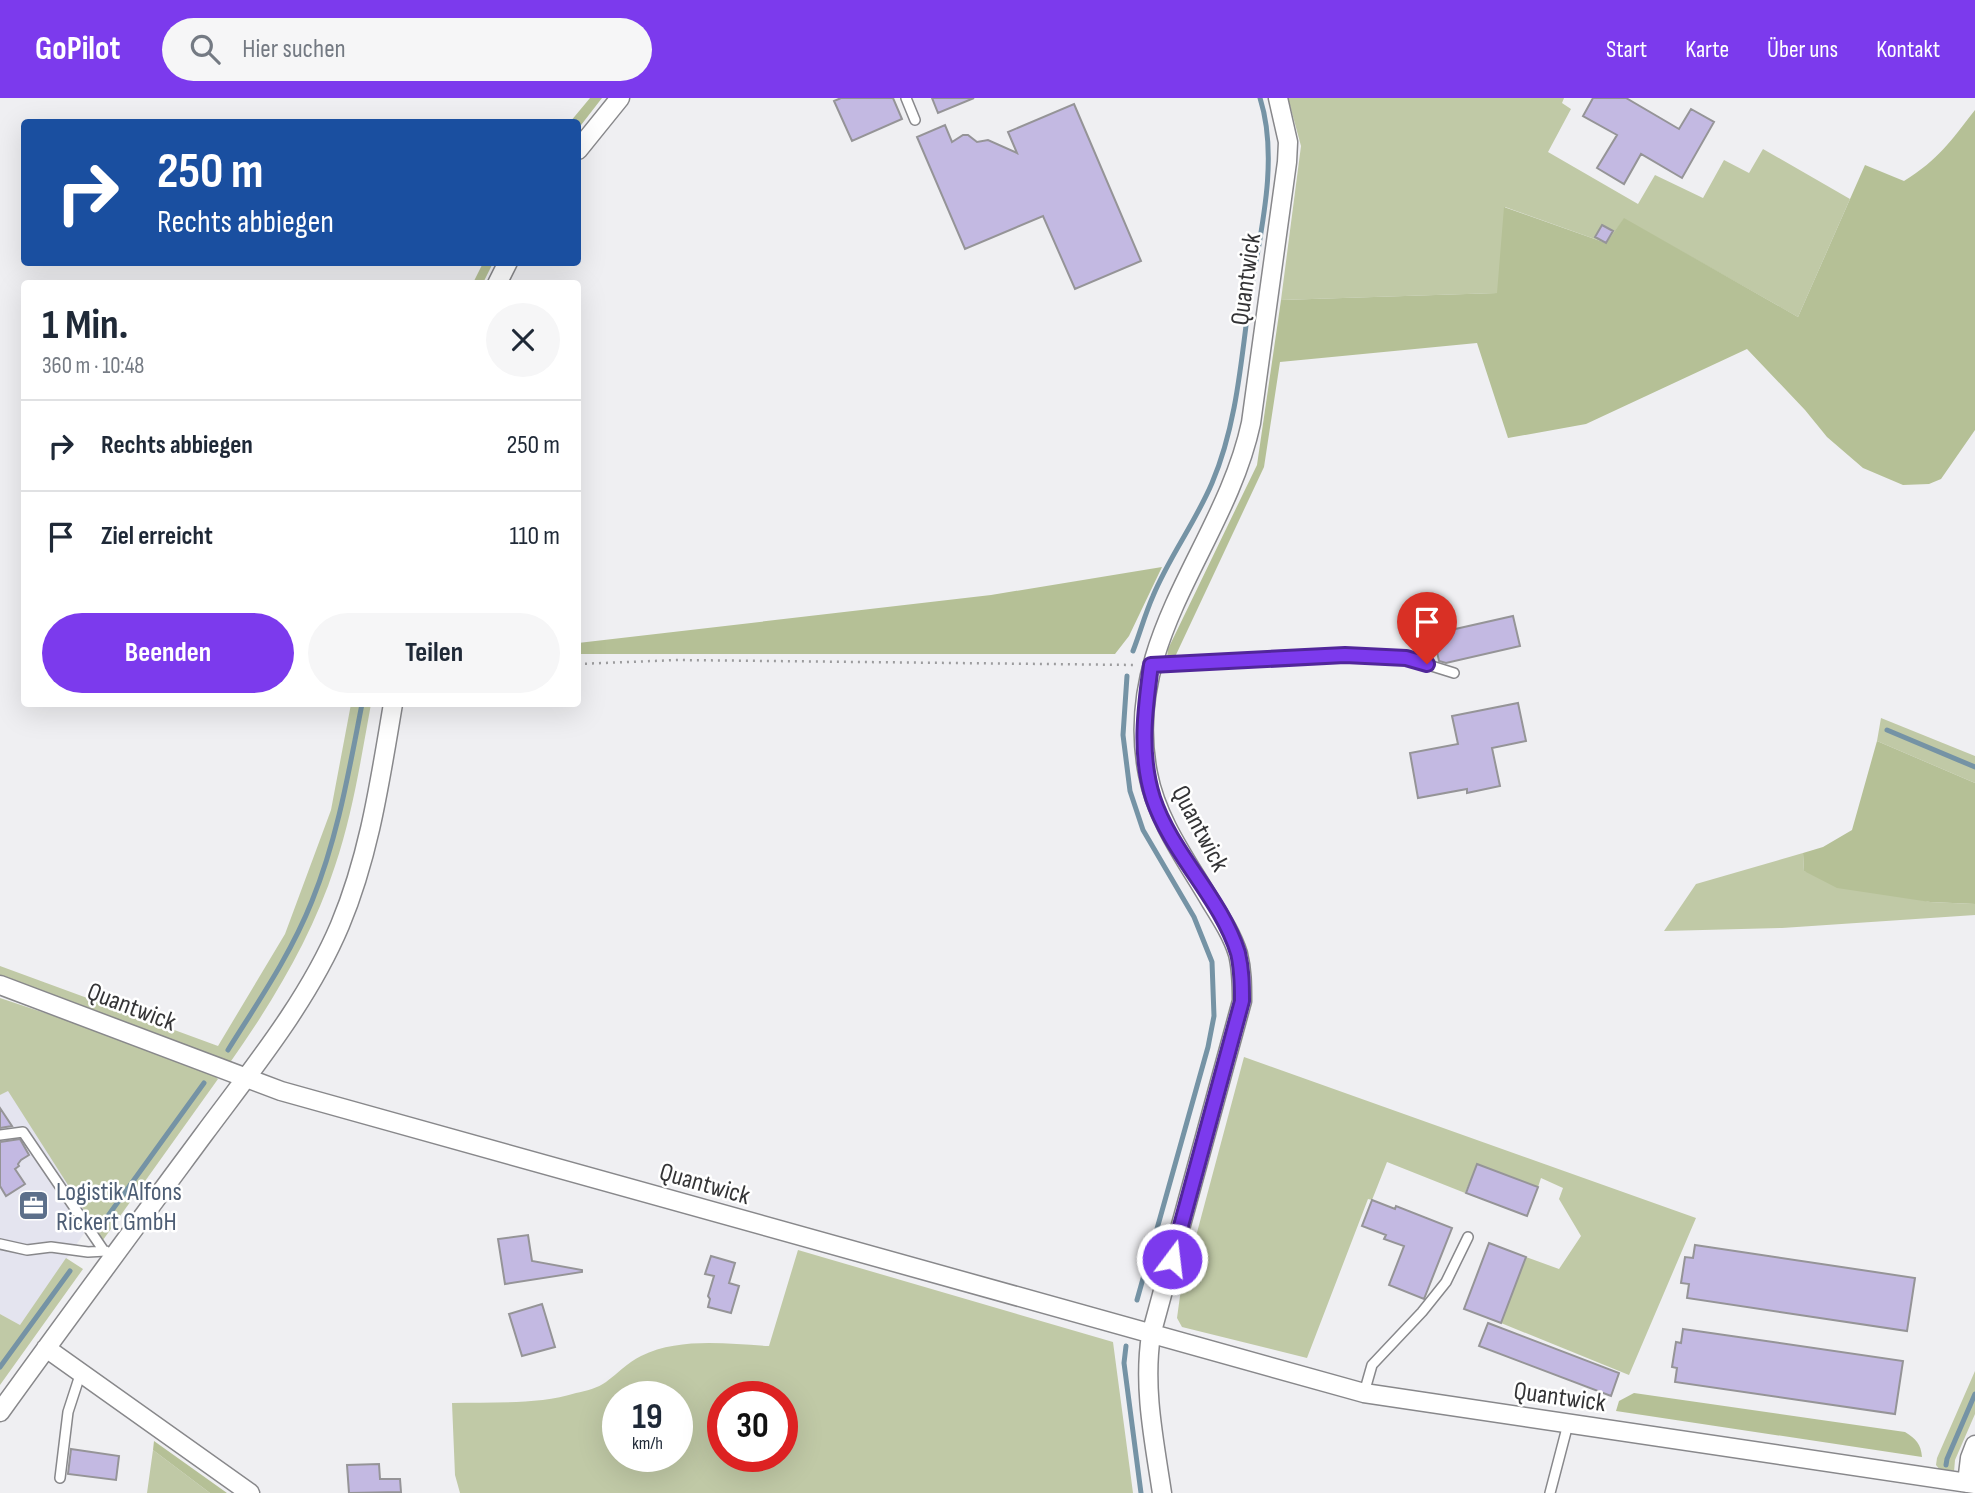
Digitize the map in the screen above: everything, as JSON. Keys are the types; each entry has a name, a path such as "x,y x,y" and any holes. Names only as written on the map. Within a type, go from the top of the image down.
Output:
{"street":[{"path":"581,146 620,98"},
{"name":"Quantwick","path":"1162,1493 1148,1400 1147,1360 1151,1335 1242,1001 1242,976 1237,952 1225,926 1153,799 1143,744 1144,708 1151,665 1173,606 1235,477 1247,441 1287,162 1287,134 1278,98"},
{"path":"0,1412 47,1348 111,1250 246,1077 287,1020 314,975 339,928 370,836 392,707"},
{"name":"Quantwick","path":"0,985 281,1091 1364,1393 1971,1483 1970,1458 1975,1446"},
{"path":"47,1348 250,1493"}],"lane":[{"path":"906,98 915,120"},
{"path":"1151,665 1345,655 1384,656 1406,658 1454,673"},
{"path":"0,1135 23,1132 111,1250"},
{"path":"1364,1393 1372,1365 1446,1282 1468,1237"},
{"path":"0,1244 27,1250 51,1247 88,1252 111,1250"},
{"path":"60,1478 68,1412 81,1372"},
{"path":"1550,1493 1568,1424"}],"path":[{"path":"581,664 678,660 1151,665"}],"shaded area":[{"path":"8,1090 92,1222 20,1325 0,1314 0,1095"}],"green space":[{"path":"590,98 602,98 581,125 581,119 572,119"},
{"path":"1288,98 1564,98 1562,103 1571,109 1548,152 1638,204 1655,175 1703,198 1724,160 1749,173 1763,149 1850,199 1798,317 1624,219 1606,243 1505,207 1498,293 1281,300 1301,146"},
{"path":"1975,110 1975,430 1941,479 1929,484 1903,485 1863,468 1827,437 1747,349 1586,424 1508,438 1477,343 1280,362 1264,467 1174,659 1167,658 1168,649 1257,465 1281,300 1497,293 1504,207 1606,243 1624,218 1798,317 1865,165 1904,181 1951,141"},
{"path":"482,266 492,266 484,280 474,280"},
{"path":"1162,567 1129,636 1115,654 581,654 581,643 991,595"},
{"path":"350,707 370,707 352,806 326,892 290,969 229,1064 208,1060 0,975 0,966 218,1046 285,934 331,810"},
{"path":"1881,718 1975,756 1975,783 1877,741"},
{"path":"1877,741 1975,783 1975,904 1930,902 1837,888 1804,871 1803,853 1823,847 1852,830"},
{"path":"1803,853 1804,871 1930,902 1975,904 1975,915 1782,928 1664,931 1696,884"},
{"path":"0,998 204,1066 218,1079 103,1240 8,1091 0,1095"},
{"path":"1244,1057 1696,1218 1629,1375 1501,1323 1526,1257 1559,1269 1581,1236 1559,1199 1563,1188 1541,1178 1538,1187 1477,1164 1465,1193 1387,1162 1372,1200 1368,1199 1307,1358 1182,1327 1177,1318 1180,1296"},
{"path":"798,1250 1113,1342 1133,1493 460,1493 455,1475 452,1403 530,1401 561,1397 602,1385 602,1472 693,1472 693,1381 607,1381 641,1356 656,1350 688,1344 769,1346"},
{"path":"66,1258 83,1269 0,1385 0,1314 20,1325"},
{"path":"1975,1371 1975,1414 1955,1460 1954,1472 1940,1470 1936,1465 1937,1458"},
{"path":"1634,1393 1905,1432 1917,1442 1922,1457 1616,1411 1619,1401"},
{"path":"154,1441 227,1493 210,1493 153,1450"},
{"path":"153,1450 210,1493 147,1493"}],"building":[{"path":"841,98 893,98 902,119 852,141 834,101"},
{"path":"932,98 974,98 938,113"},
{"path":"1593,98 1626,98 1679,129 1691,109 1714,122 1682,178 1641,154 1624,184 1597,168 1617,135 1583,116"},
{"path":"1074,104 1141,261 1075,289 1043,216 965,249 917,137 945,125 952,142 968,135 977,142 988,140 1017,153 1008,132"},
{"path":"1602,225 1613,231 1606,243 1595,237"},
{"path":"1513,616 1520,646 1446,663 1439,661 1433,634"},
{"path":"1518,703 1526,741 1492,748 1500,786 1467,793 1467,789 1418,798 1410,753 1458,744 1452,716"},
{"path":"0,1108 12,1126 0,1128"},
{"path":"20,1139 29,1155 21,1160 15,1169 25,1184 6,1196 0,1186 0,1142"},
{"path":"1477,1164 1538,1187 1527,1216 1466,1193"},
{"path":"1372,1200 1395,1209 1396,1206 1452,1228 1424,1299 1389,1285 1404,1246 1384,1239 1386,1235 1362,1226"},
{"path":"528,1235 532,1261 582,1272 505,1284 498,1239"},
{"path":"1489,1243 1526,1257 1501,1323 1464,1309"},
{"path":"1695,1245 1915,1278 1907,1331 1687,1298 1689,1284 1681,1283 1685,1257 1693,1258"},
{"path":"711,1256 735,1263 729,1283 739,1286 731,1313 708,1307 714,1276 705,1274"},
{"path":"542,1304 555,1347 522,1356 509,1314"},
{"path":"1488,1323 1619,1373 1611,1396 1479,1346"},
{"path":"1683,1329 1903,1361 1895,1414 1675,1382 1677,1368 1672,1367 1676,1342 1681,1343"},
{"path":"71,1449 119,1456 116,1480 68,1474"},
{"path":"379,1464 380,1479 400,1479 401,1492 349,1493 347,1465"}],"waterway":[{"path":"1133,651 1159,582 1212,483 1227,440 1266,200 1268,147 1260,98"},
{"path":"1127,676 1123,735 1130,791 1143,830 1194,917 1212,962 1214,1016 1208,1047 1137,1300"},
{"path":"228,1050 284,959 312,901 336,828 361,707"},
{"path":"1887,730 1975,767"},
{"path":"97,1231 204,1083"},
{"path":"0,1367 70,1271"},
{"path":"1126,1346 1124,1363 1141,1493"},
{"path":"1946,1465 1975,1394"}],"place":[{"name":"Logistik Alfons Rickert GmbH","path":"33,1206"}],"route":[{"path":"1172,1259 1242,1001 1242,976 1237,952 1225,926 1153,799 1143,744 1144,708 1151,665 1345,655 1406,658 1427,664"}]}
